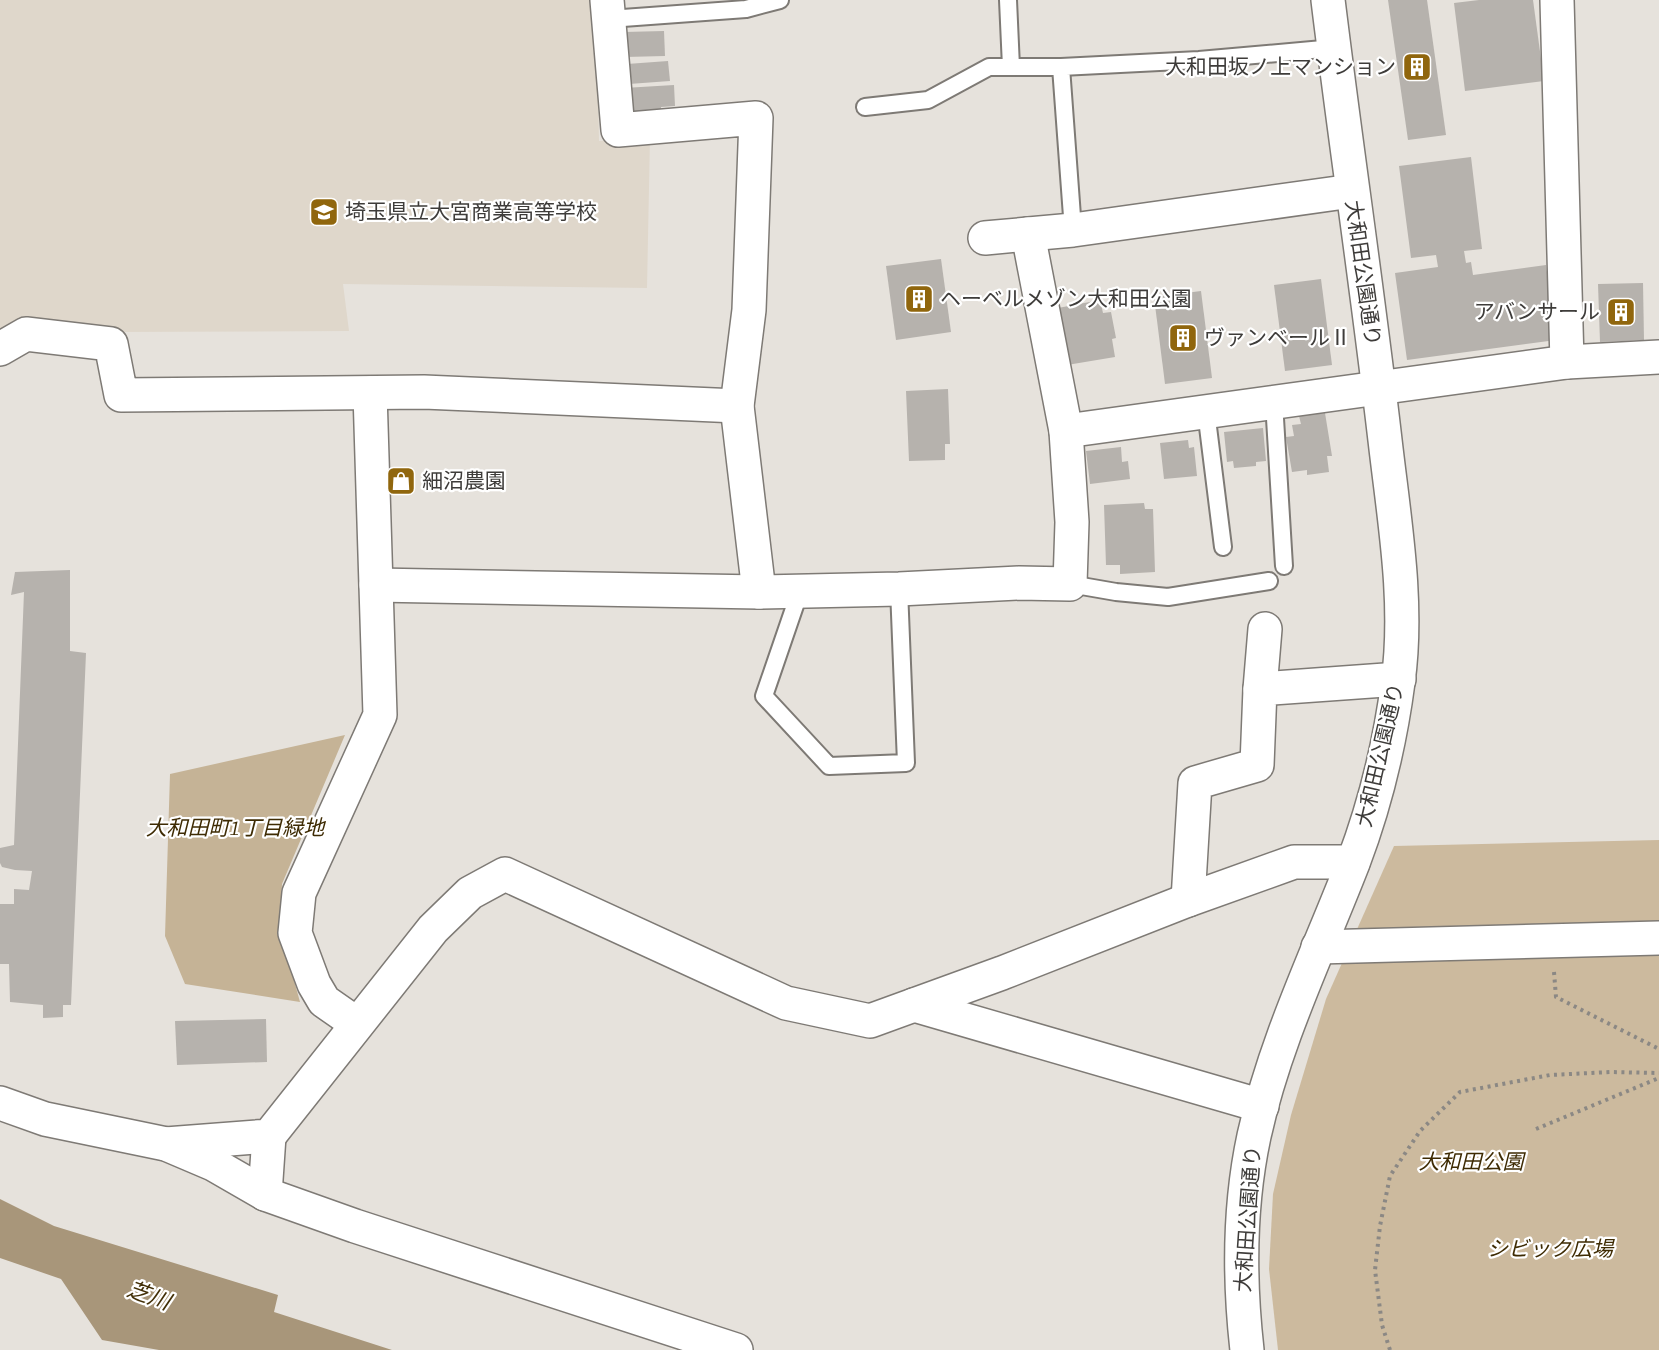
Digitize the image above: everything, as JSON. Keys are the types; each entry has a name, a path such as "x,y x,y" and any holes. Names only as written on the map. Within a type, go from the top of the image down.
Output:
{"street":[{"name":"大和田公園通り","path":"1247,1350 1242,1306 1242,1245 1246,1185 1254,1138 1277,1056 1353,862 1374,798 1399,679 1401,624 1399,567 1328,0"},
{"path":"1557,0 1567,362"},
{"path":"608,9 618,130 756,118 749,310 737,406 759,592"},
{"path":"985,238 1073,230 1352,191"},
{"path":"376,585 759,592 899,589 1019,583 1070,584 1072,522 1066,431 1028,234"},
{"path":"0,349 26,334 111,344 121,395 424,392 737,406"},
{"path":"1066,431 1567,362 1659,357"},
{"path":"357,1024 324,1001 314,984 295,933 299,893 380,715 370,393"},
{"path":"1188,900 1195,783 1257,765 1265,629"},
{"path":"1260,689 1399,679"},
{"path":"265,1194 268,1136 433,928 470,893 505,874 786,1003 870,1021 1294,862 1353,862"},
{"path":"1318,947 1659,938"},
{"path":"914,1005 1262,1106"},
{"path":"0,1103 45,1119 166,1144 213,1164 265,1194 367,1230 736,1350"},
{"path":"166,1144 268,1136"}],"lane":[{"path":"608,9 746,9 780,0"},
{"path":"1008,0 1011,67"},
{"path":"865,107 928,100 989,67 1060,67 1199,60 1334,48"},
{"path":"1060,67 1073,230"},
{"path":"1274,402 1284,566"},
{"path":"1206,411 1223,547"},
{"path":"1070,584 1116,592 1168,597 1269,581"},
{"path":"800,591 764,696 829,766 906,763 899,589"}],"path":[{"path":"1551,940 1556,997 1659,1049"},
{"path":"1390,1350 1382,1325 1375,1270 1380,1226 1390,1176 1420,1131 1460,1092 1550,1075 1610,1072 1659,1073"},
{"path":"1536,1129 1659,1078"}],"shaded area":[{"name":"埼玉県立大宮商業高等学校","path":"0,0 596,0 599,141 650,138 647,288 343,284 349,331 111,332 0,337"}],"green space":[{"name":"大和田町1丁目緑地","path":"345,735 282,884 280,929 300,1002 185,984 165,936 170,774"},
{"name":"大和田公園","path":"1659,840 1659,1350 1278,1350 1269,1269 1273,1194 1291,1115 1326,999 1394,846"}],"water":[{"name":"芝川","path":"0,1199 54,1226 278,1295 274,1312 392,1350 159,1350 102,1340 61,1279 0,1258"}],"building":[{"name":"大和田坂ノ上マンション","path":"1388,0 1427,0 1446,135 1408,140"},
{"path":"1479,0 1533,0 1544,81 1465,91 1454,3"},
{"path":"664,31 665,56 625,57 624,32"},
{"path":"668,61 670,81 629,84 627,64"},
{"path":"674,85 675,106 661,107 661,112 626,115 624,88"},
{"path":"1471,157 1482,249 1464,251 1466,263 1471,262 1473,275 1546,265 1556,340 1407,360 1395,273 1438,267 1436,255 1411,258 1399,166"},
{"name":"ヘーベルメゾン大和田公園","path":"941,259 951,332 896,340 886,266"},
{"path":"1321,279 1332,365 1285,371 1274,285"},
{"name":"アバンサール","path":"1643,283 1644,340 1600,342 1598,284"},
{"name":"ヴァンベールⅡ","path":"1201,291 1212,378 1165,384 1154,297"},
{"path":"1100,300 1103,313 1111,312 1116,338 1112,339 1115,357 1067,365 1058,308"},
{"path":"948,389 950,444 945,444 945,460 909,461 906,391"},
{"path":"1325,413 1332,456 1327,456 1329,472 1307,475 1307,470 1292,472 1286,437 1294,436 1292,425 1301,424 1299,416"},
{"path":"1263,428 1266,461 1256,462 1256,466 1234,468 1233,461 1227,462 1224,432"},
{"path":"1188,440 1189,448 1194,447 1197,476 1164,479 1160,443"},
{"path":"1121,447 1122,462 1128,461 1130,479 1090,484 1086,451"},
{"path":"1144,503 1145,509 1153,509 1155,572 1120,574 1120,565 1106,565 1104,505"},
{"path":"70,570 70,651 86,653 71,1005 63,1005 63,1017 43,1018 43,1005 10,1002 9,964 0,964 0,904 14,904 14,889 29,890 32,871 2,867 0,863 0,848 14,845 24,592 11,595 15,572"},
{"path":"266,1019 267,1062 177,1065 175,1021"}],"place":[{"name":"大和田坂ノ上マンション","path":"1417,67"},
{"name":"埼玉県立大宮商業高等学校","path":"324,212"},
{"name":"ヘーベルメゾン大和田公園","path":"919,299"},
{"name":"アバンサール","path":"1621,312"},
{"name":"ヴァンベールⅡ","path":"1183,338"},
{"name":"細沼農園","path":"401,481"}],"park label":[{"name":"シビック広場","path":"1550,1249"}]}
